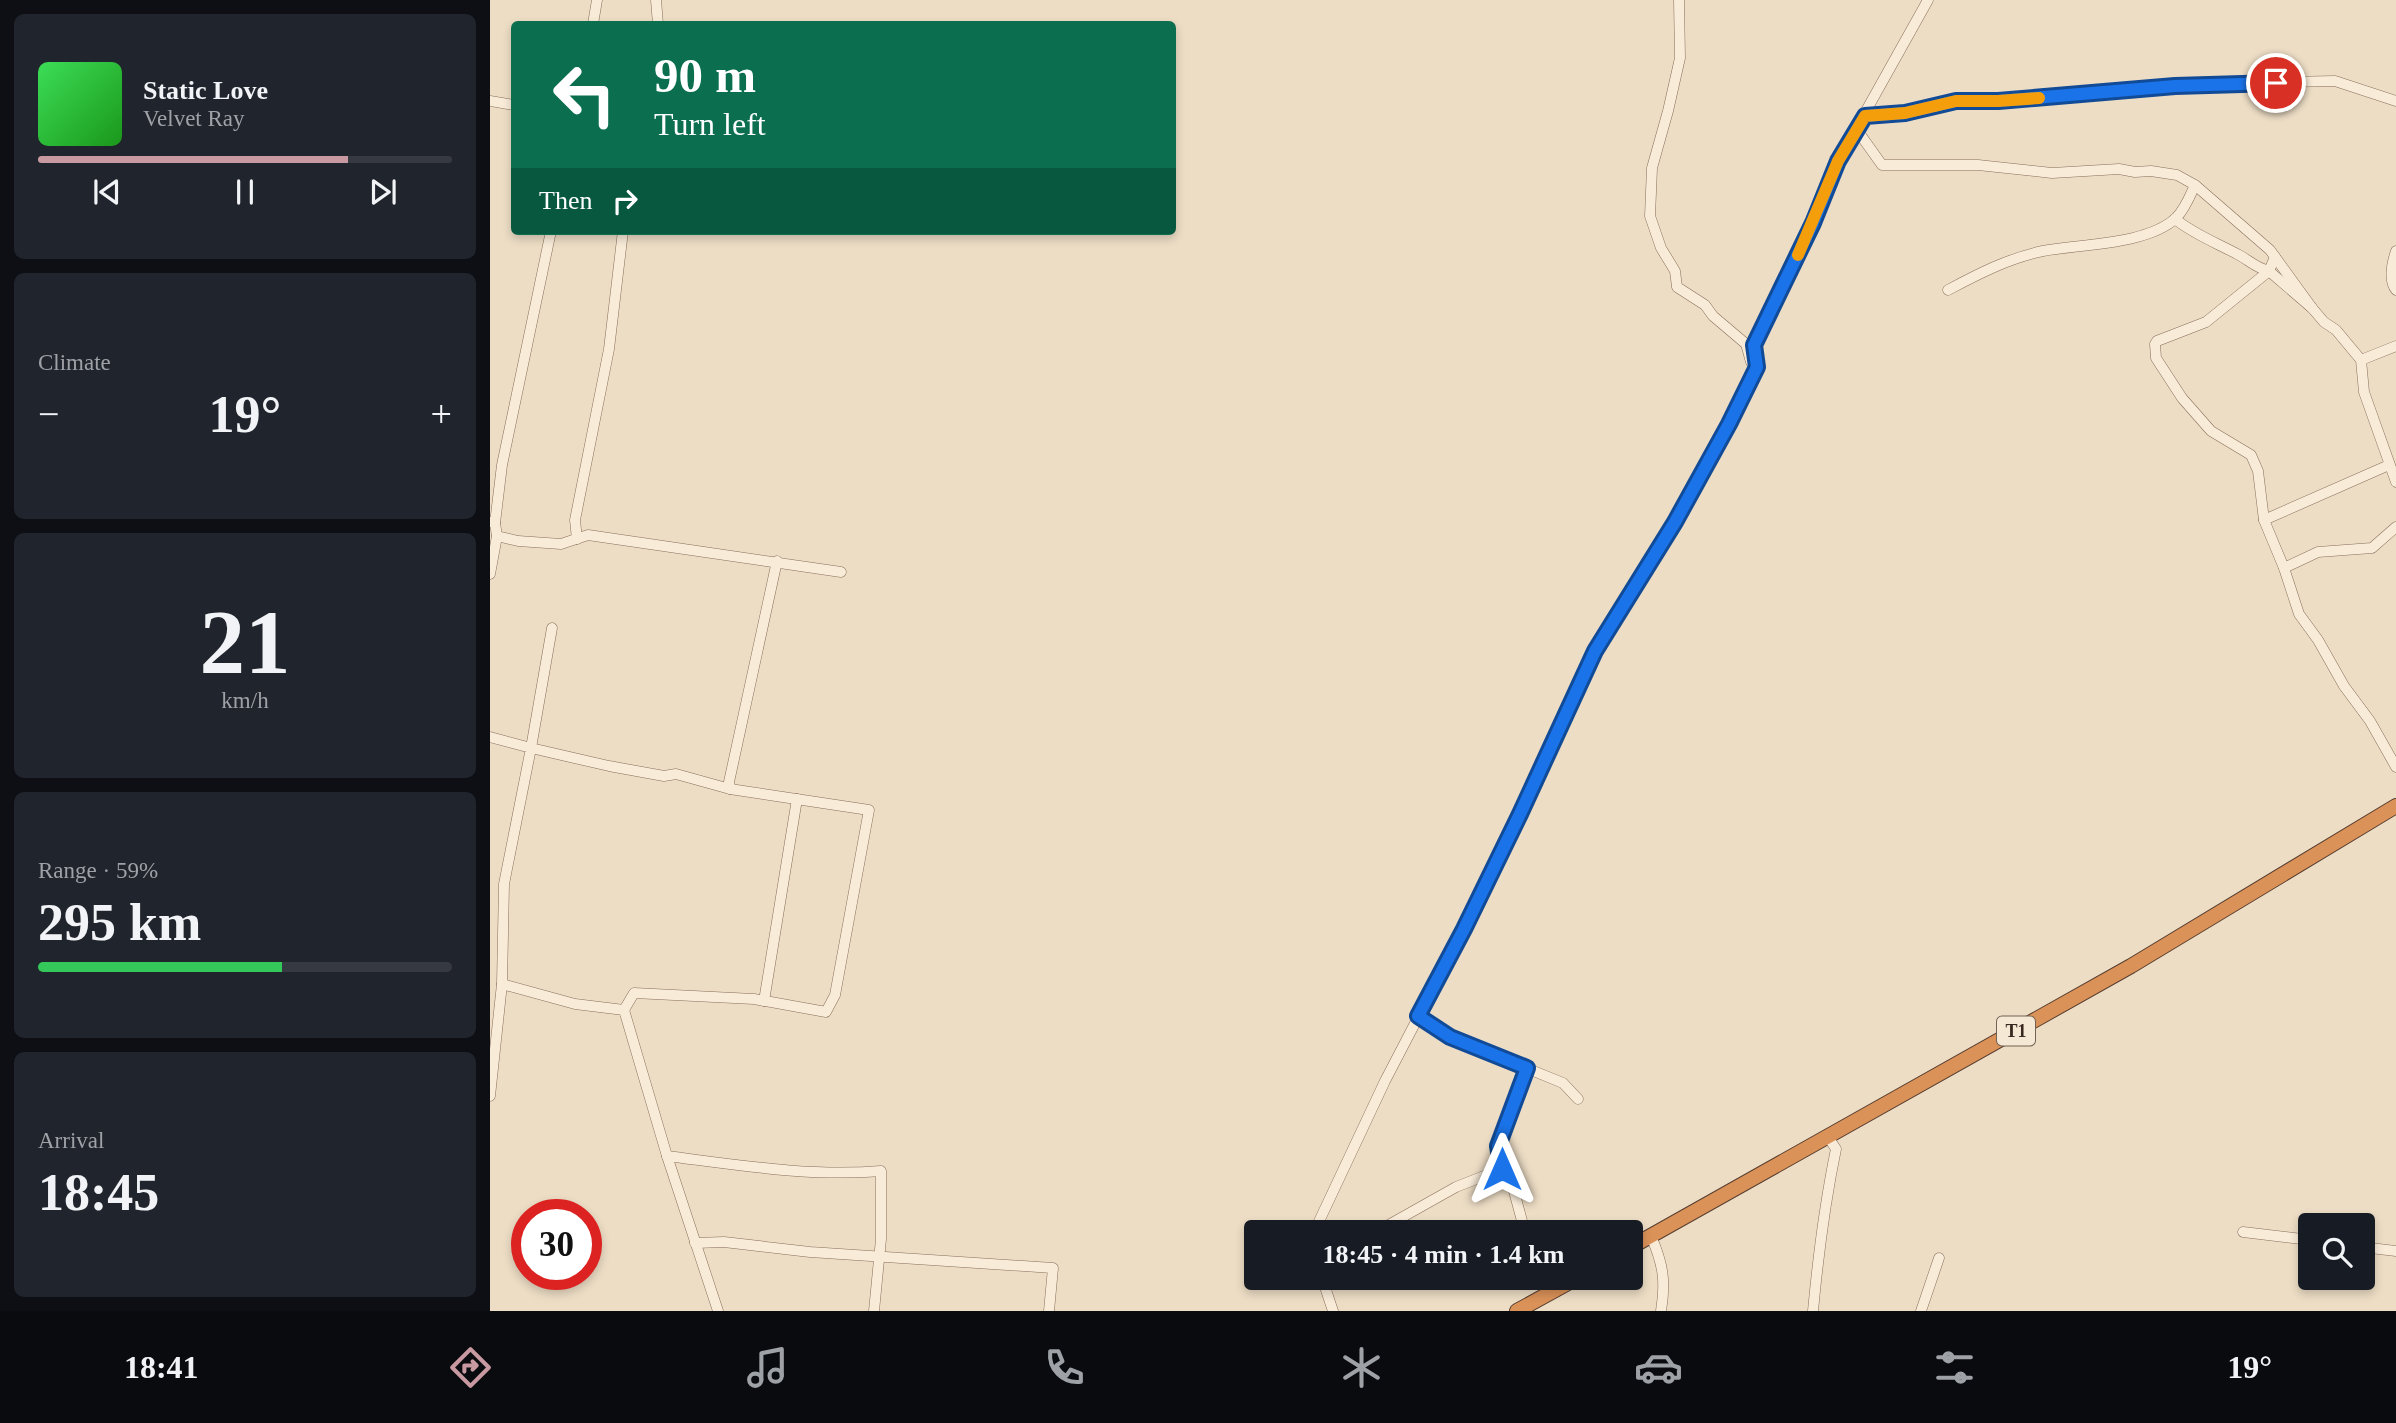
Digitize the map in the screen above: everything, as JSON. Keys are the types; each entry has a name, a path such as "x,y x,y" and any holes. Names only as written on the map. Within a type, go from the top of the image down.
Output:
{"highway":[{"name":"T1","path":"1643,1240 2131,966 2396,806"},
{"path":"1517,1311 1555,1290"}],"street":[{"path":"594,21 597,0"},
{"path":"656,0 658,21"},
{"path":"1679,0 1680,58 1652,168 1650,216 1661,248 1675,271 1677,287 1705,305 1713,316 1746,344 1754,371"},
{"path":"1320,1220 1536,781 1595,651 1675,522 1729,424 1757,367 1754,345 1813,223 1838,161 1928,0"},
{"path":"1865,116 1905,113 1956,101 1998,101 2230,83 2335,82 2396,101"},
{"path":"490,102 511,105"},
{"path":"1857,130 1882,165 1978,165 2052,173 2119,169 2151,171 2177,175 2195,185 2270,250 2312,308 2346,340 2361,360 2364,392 2396,482"},
{"path":"1948,290 1999,265 2042,251 2113,243 2149,232 2175,219 2188,202 2195,185"},
{"path":"2175,219 2192,233 2241,256 2256,268 2269,271 2312,308"},
{"path":"490,574 497,536 493,523 502,465 550,235"},
{"path":"577,539 575,520 609,349 623,235"},
{"path":"2396,251 2391,274 2396,290"},
{"path":"2275,257 2269,271 2206,322 2157,341 2156,358 2182,398 2211,431 2251,456 2258,471 2264,520 2300,614 2344,687 2370,721 2396,767"},
{"path":"2361,360 2396,345"},
{"path":"2264,520 2389,465"},
{"path":"2284,568 2318,552 2372,548 2396,527"},
{"path":"497,536 518,541 561,544 588,535 841,572"},
{"path":"730,789 729,782 776,561"},
{"path":"490,1096 502,984 504,884 552,628"},
{"path":"490,737 609,766 664,776 676,774 730,789 869,810 835,996 826,1012 765,1001 634,993 624,1010 667,1156 718,1311"},
{"path":"765,1001 797,799"},
{"path":"502,984 575,1004 624,1010"},
{"path":"1418,1016 1450,1037 1563,1083 1578,1099"},
{"path":"1522,1220 1511,1180 1502,1169 1498,1146 1527,1068"},
{"path":"1812,1311 1821,1252 1823,1213 1836,1149 1828,1136"},
{"path":"667,1156 743,1166 848,1174 881,1171 879,1256 874,1311"},
{"path":"1397,1220 1456,1187 1502,1169"},
{"path":"2243,1232 2298,1239"},
{"path":"1651,1236 1662,1262 1664,1291 1661,1311"},
{"path":"695,1243 724,1242 1053,1268 1049,1311"},
{"path":"2375,1249 2396,1251"},
{"path":"1921,1311 1939,1258"},
{"path":"1326,1290 1333,1311"},
{"path":"1546,1290 1548,1294"}],"slow traffic":[{"path":"1798,255 1838,161 1865,116 1905,113 1956,101 2039,98"}],"route":[{"path":"1502,1169 1498,1146 1527,1068 1450,1037 1418,1016 1520,814 1595,651 1675,522 1729,424 1757,367 1754,345 1813,223 1838,161 1865,116 1905,113 1956,101 1998,101 2175,86 2276,83"}]}
